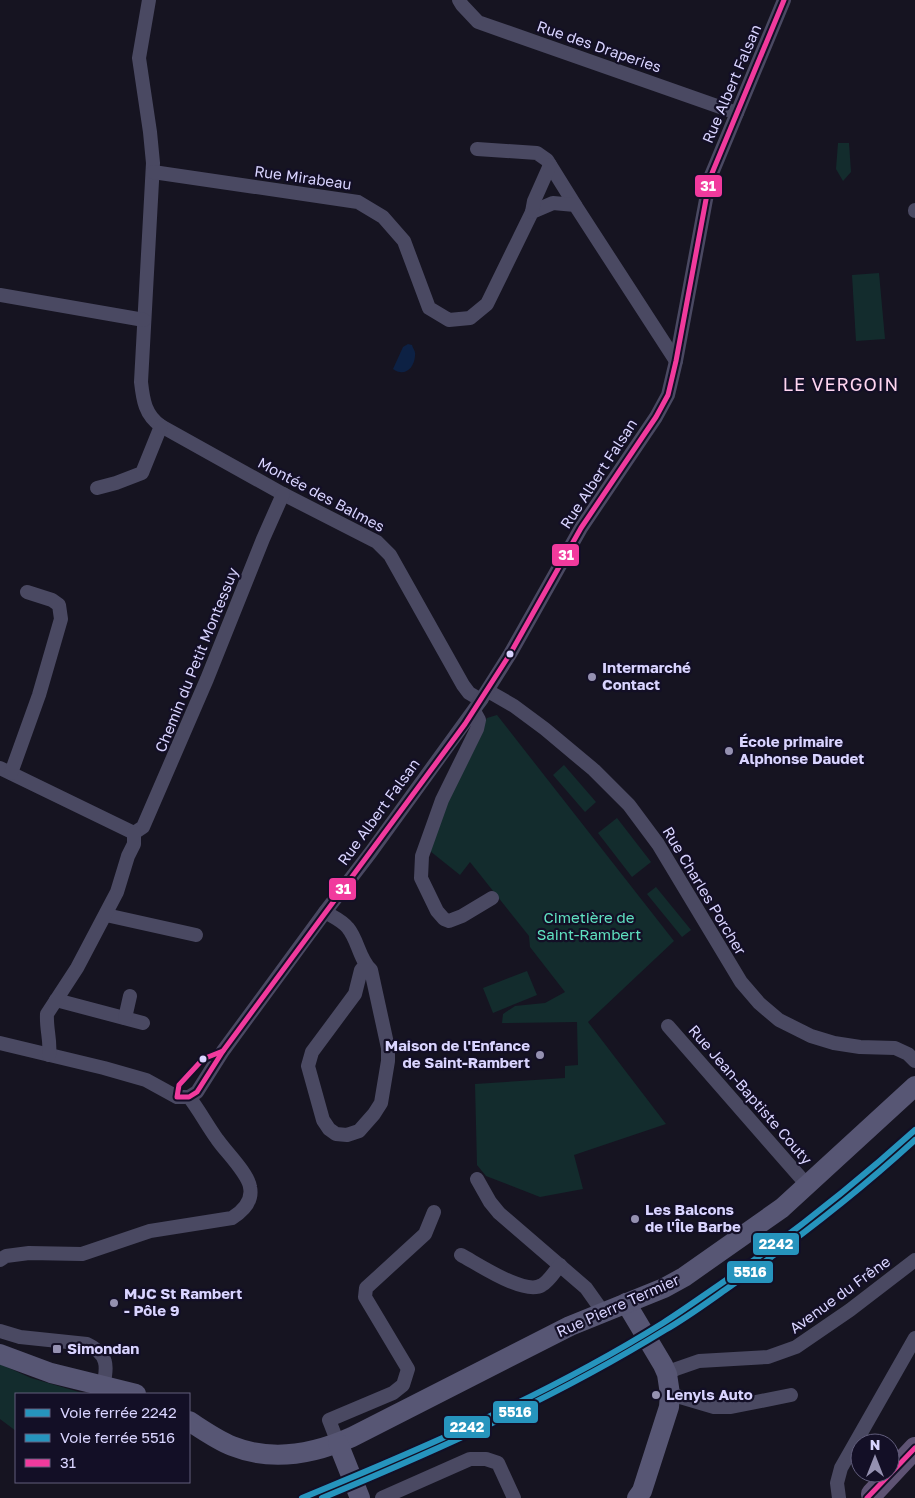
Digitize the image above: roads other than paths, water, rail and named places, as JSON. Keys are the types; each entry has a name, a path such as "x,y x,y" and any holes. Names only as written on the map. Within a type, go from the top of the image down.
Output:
{"main road":[{"path":"870,1496 915,1448"},
{"path":"870,1496 915,1463"}],"street":[{"name":"Montée des Balmes","path":"149,0 139,58 150,132 153,172 141,382 144,402 152,420 283,494 377,542 390,556 462,685 469,693 481,701"},
{"name":"Rue des Draperies","path":"459,0 462,6 478,22 737,113"},
{"name":"Rue Albert Falsan","path":"189,1097 197,1092 223,1052 324,912 371,852 481,701 582,528 656,417 668,395 710,178 784,0"},
{"path":"477,149 538,152 550,165 676,361"},
{"name":"Rue Mirabeau","path":"153,172 358,202 383,218 404,242 429,308 449,320 470,318 487,304 532,212 534,200 550,165"},
{"path":"532,212 552,203 575,205"},
{"path":"0,295 144,320"},
{"path":"96,488 116,483 142,472 161,426"},
{"name":"Chemin du Petit Montessuy","path":"134,833 143,828 173,760 283,494"},
{"path":"26,592 52,600 59,605 61,619 39,695 6,771 134,833 134,844 128,856 117,892 106,915 77,968 47,1014 46,1024 51,1043 49,1055"},
{"path":"481,701 477,729 442,800 422,856 421,878 437,911 451,927 462,916 492,898"},
{"name":"Rue Charles Porcher","path":"481,701 514,706 546,729 594,770 630,805 658,844 741,982 758,1003 779,1020 811,1036 834,1043 860,1047 895,1048 908,1054 915,1061"},
{"path":"324,912 347,926 357,943 366,965 371,970 388,1048 388,1061 382,1095 374,1114 359,1131 347,1135 336,1134 329,1129 323,1120 308,1066 312,1052 355,994 361,970 366,965"},
{"path":"106,915 196,935"},
{"path":"125,1018 130,996"},
{"path":"56,1000 143,1023"},
{"name":"Rue Jean-Baptiste Couty","path":"668,1026 807,1185"},
{"path":"0,1043 146,1080 177,1097 189,1097 217,1140 240,1168 250,1186 249,1201 242,1211 232,1218 150,1231 82,1254 29,1252 6,1256 0,1260"},
{"name":"Rue Pierre Termier","path":"190,1422 231,1446 247,1451 269,1455 293,1455 321,1449 340,1449 570,1326 603,1312 629,1310 684,1277 782,1208 915,1086"},
{"path":"477,1179 499,1214 586,1288 603,1312"},
{"path":"360,1498 329,1420 393,1393 403,1385 408,1369 365,1297 364,1292 366,1288 425,1234 434,1212"},
{"path":"461,1255 520,1286 532,1288 542,1285 560,1265"},
{"name":"Avenue du Frêne","path":"665,1370 676,1369 699,1361 768,1357 796,1348 850,1310 915,1260"},
{"path":"629,1310 665,1370 670,1394 666,1418 642,1491 637,1498"},
{"path":"0,1331 20,1337 87,1344 97,1349 104,1356 106,1373 103,1386"},
{"path":"839,1498 837,1483 841,1468 915,1338"},
{"path":"0,1354 50,1373 132,1393"},
{"path":"670,1394 714,1407 731,1408 791,1395"},
{"path":"382,1498 470,1459 486,1459 498,1463 514,1498"}],"water":[{"path":"408,344 412,345 415,353 413,365 405,372 393,369 403,347"}],"rail line":[{"name":"2242","path":"302,1498 486,1418 620,1349 691,1304 795,1230 915,1130"},
{"name":"5516","path":"322,1498 454,1441 540,1400 673,1325 750,1273 798,1237 846,1200 915,1140"}],"place":[{"name":"Intermarché Contact","path":"592,677"},
{"name":"École primaire Alphonse Daudet","path":"729,751"},
{"name":"Maison de l'Enfance de Saint-Rambert","path":"540,1055"},
{"name":"Les Balcons de l'Île Barbe","path":"635,1219"},
{"name":"MJC St Rambert - Pôle 9","path":"114,1303"},
{"name":"Simondan","path":"57,1349"},
{"name":"Lenyls Auto","path":"656,1395"}],"district":[{"name":"LE VERGOIN","path":"841,385"}],"park label":[{"name":"Cimetière de Saint-Rambert","path":"589,926"}]}
